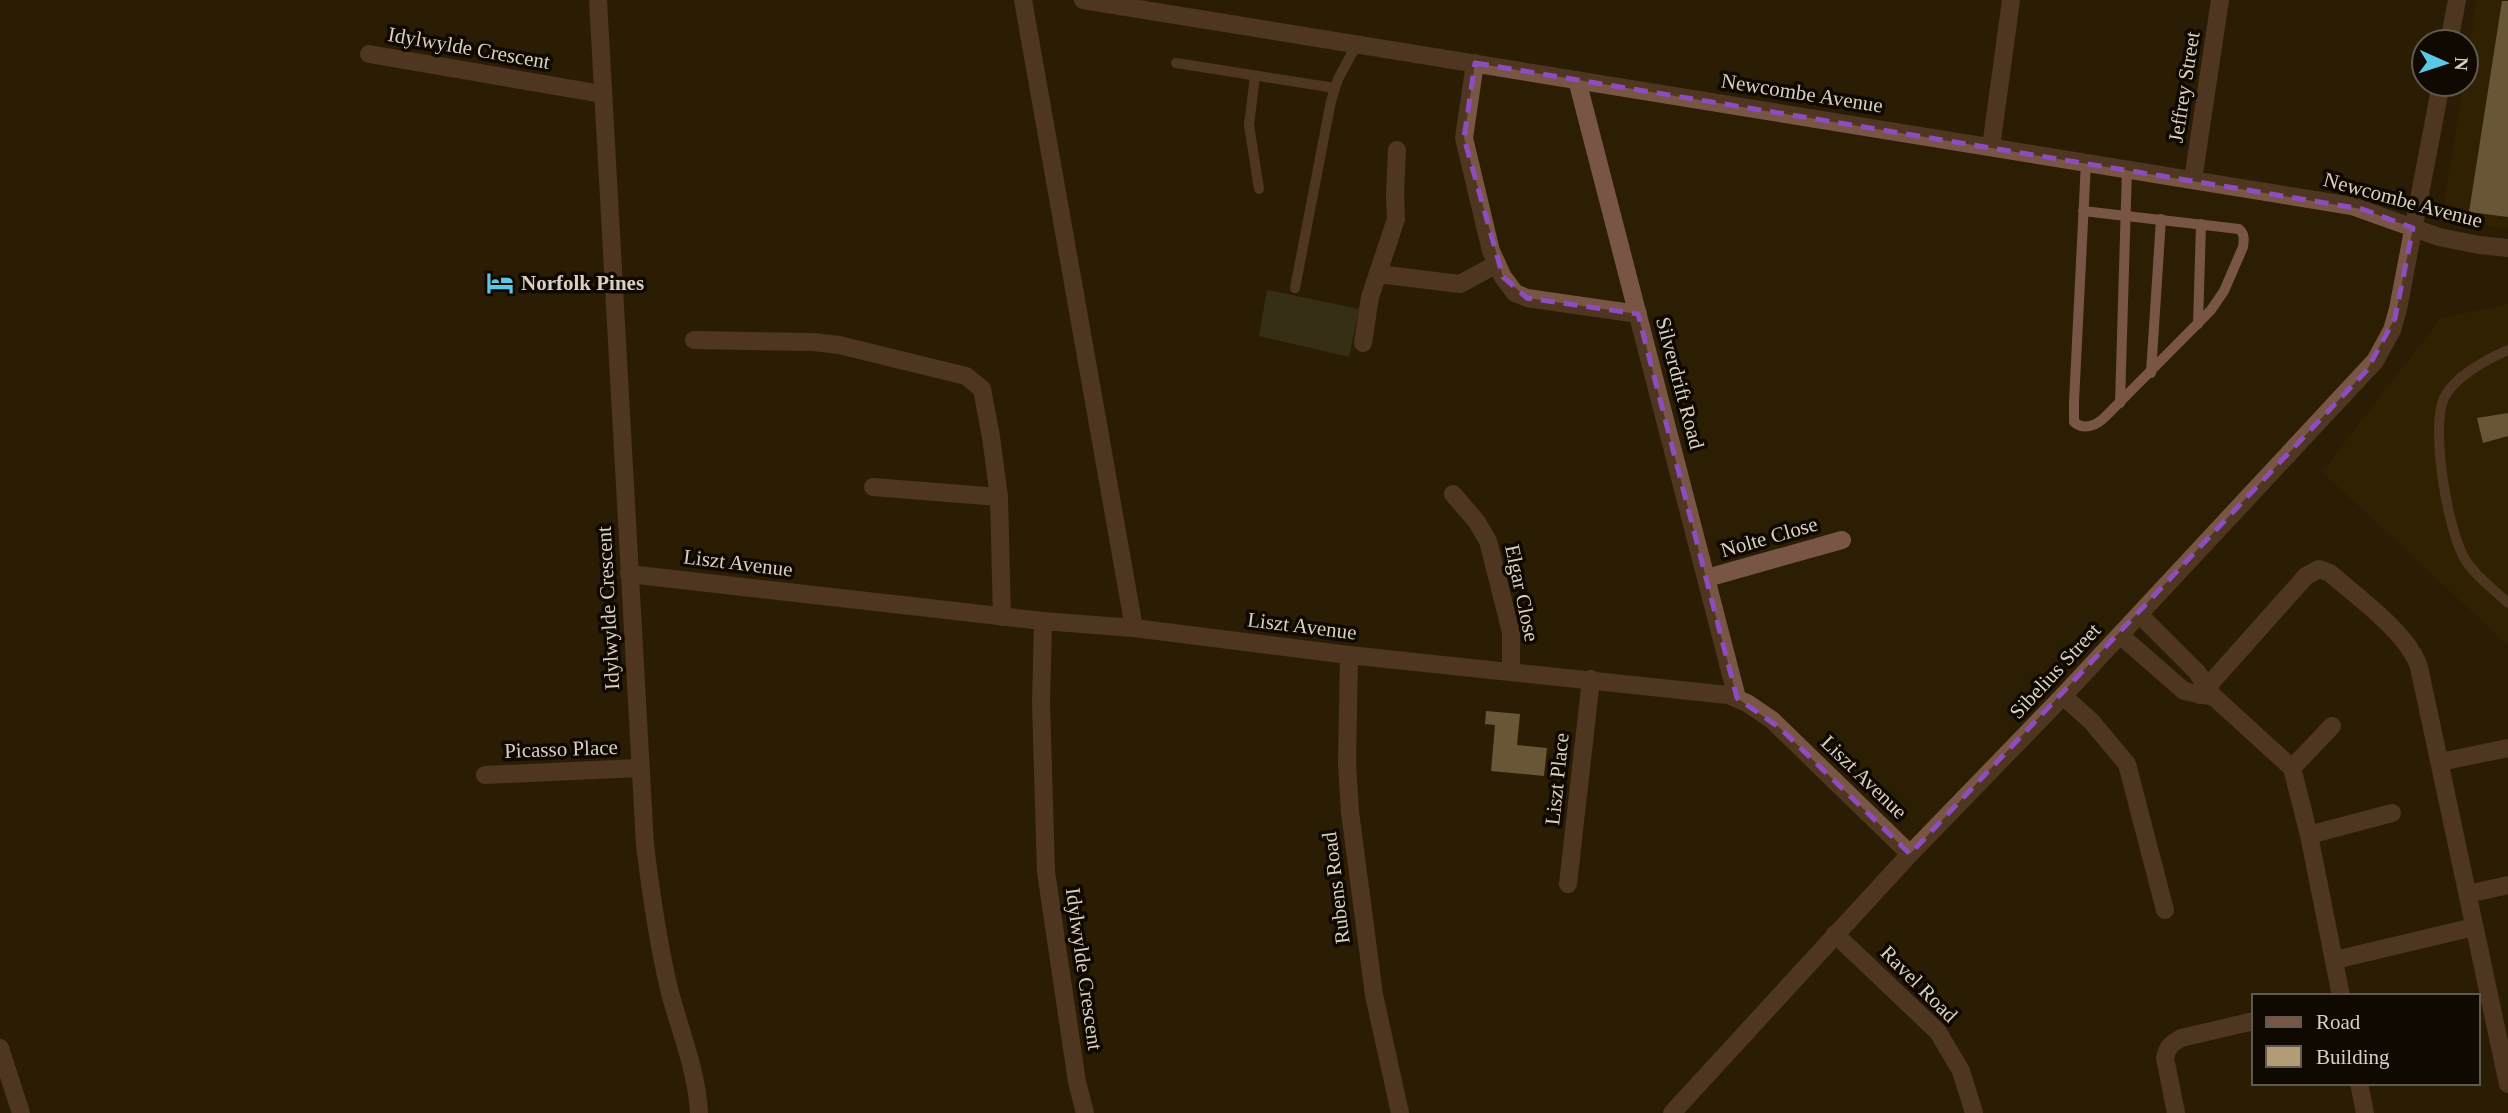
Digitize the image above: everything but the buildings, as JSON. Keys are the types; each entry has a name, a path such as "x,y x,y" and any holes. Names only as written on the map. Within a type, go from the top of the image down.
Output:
{"street":[{"name":"Idylwylde Crescent","path":"597,0 639,768 654,914 670,991 696,1085 699,1113"},
{"path":"1023,0 1135,628"},
{"name":"Newcombe Avenue","path":"1083,0 2352,206 2456,241 2508,248"},
{"path":"1991,147 2011,0"},
{"name":"Jeffrey Street","path":"2193,180 2220,0"},
{"path":"2452,28 2457,0"},
{"name":"Idylwylde Crescent","path":"369,54 602,94"},
{"path":"1475,63 1464,138 1491,251 1503,277 1515,293 1527,298 1639,314"},
{"name":"Silverdrift Road","path":"1577,79 1737,698"},
{"name":"Sibelius Street","path":"1672,1113 1835,934 2140,615 2375,361 2395,318 2438,98"},
{"path":"1363,343 1370,297 1396,219 1397,150"},
{"path":"1378,274 1461,284 1497,264"},
{"path":"694,340 839,345 972,379 982,389 985,397 999,497 1002,617"},
{"path":"873,487 999,497"},
{"name":"Elgar Close","path":"1453,494 1477,522 1488,541 1511,632 1511,671"},
{"name":"Nolte Close","path":"1707,578 1842,540"},
{"path":"2207,692 2305,576 2319,569 2326,570 2404,639 2416,657 2474,927 2502,1022 2508,1084"},
{"name":"Liszt Avenue","path":"629,574 1002,617 1135,628 1349,655 1719,693 1737,698 1755,708 1780,728 1910,854"},
{"path":"2140,615 2194,668 2207,692 2292,768 2309,835 2342,994"},
{"name":"Idylwylde Crescent","path":"1043,621 1041,703 1046,872 1077,1082 1085,1113"},
{"path":"2120,635 2184,691 2207,692"},
{"name":"Rubens Road","path":"1349,655 1347,764 1350,812 1374,995 1400,1113"},
{"name":"Liszt Place","path":"1568,884 1591,679"},
{"path":"2063,696 2091,721 2127,764 2165,910"},
{"path":"2292,768 2332,726"},
{"path":"2440,762 2508,748"},
{"name":"Picasso Place","path":"485,775 639,768"},
{"path":"2309,835 2392,813"},
{"path":"2468,894 2508,885"},
{"path":"2335,960 2474,927"},
{"name":"Ravel Road","path":"1835,934 1938,1032 1961,1071 1974,1113"},
{"path":"2176,1113 2165,1058 2173,1042 2252,1021"},
{"path":"0,1048 22,1113"},
{"path":"2363,1085 2365,1113"}],"lane":[{"path":"1295,288 1335,88 1357,44"},
{"path":"1176,63 1335,88"},
{"path":"1255,76 1249,125 1259,189"},
{"path":"2083,211 2239,229 2244,240 2244,247 2218,302 2120,403 2097,424 2086,426 2074,422 2073,411 2085,162"},
{"path":"2120,403 2127,169"},
{"path":"2151,373 2161,219"},
{"path":"2198,324 2201,224"},
{"path":"2508,350 2488,359 2465,375 2445,395 2440,408 2439,451 2457,542 2465,560 2476,574 2508,603"}],"highlighted area":[{"path":"1475,63 2362,209 2413,228 2395,318 2367,370 1910,854 1780,728 1737,698 1638,314 1527,298 1503,277 1464,138"}],"shaded area":[{"path":"2477,0 2508,0 2508,229 2459,221 2444,204 2462,98 2480,98 2480,28 2473,28"},
{"path":"2508,304 2508,645 2322,472 2441,318"}],"green space":[{"path":"1267,290 1359,309 1349,357 1259,336"}],"place":[{"name":"Norfolk Pines","path":"500,283"}]}
